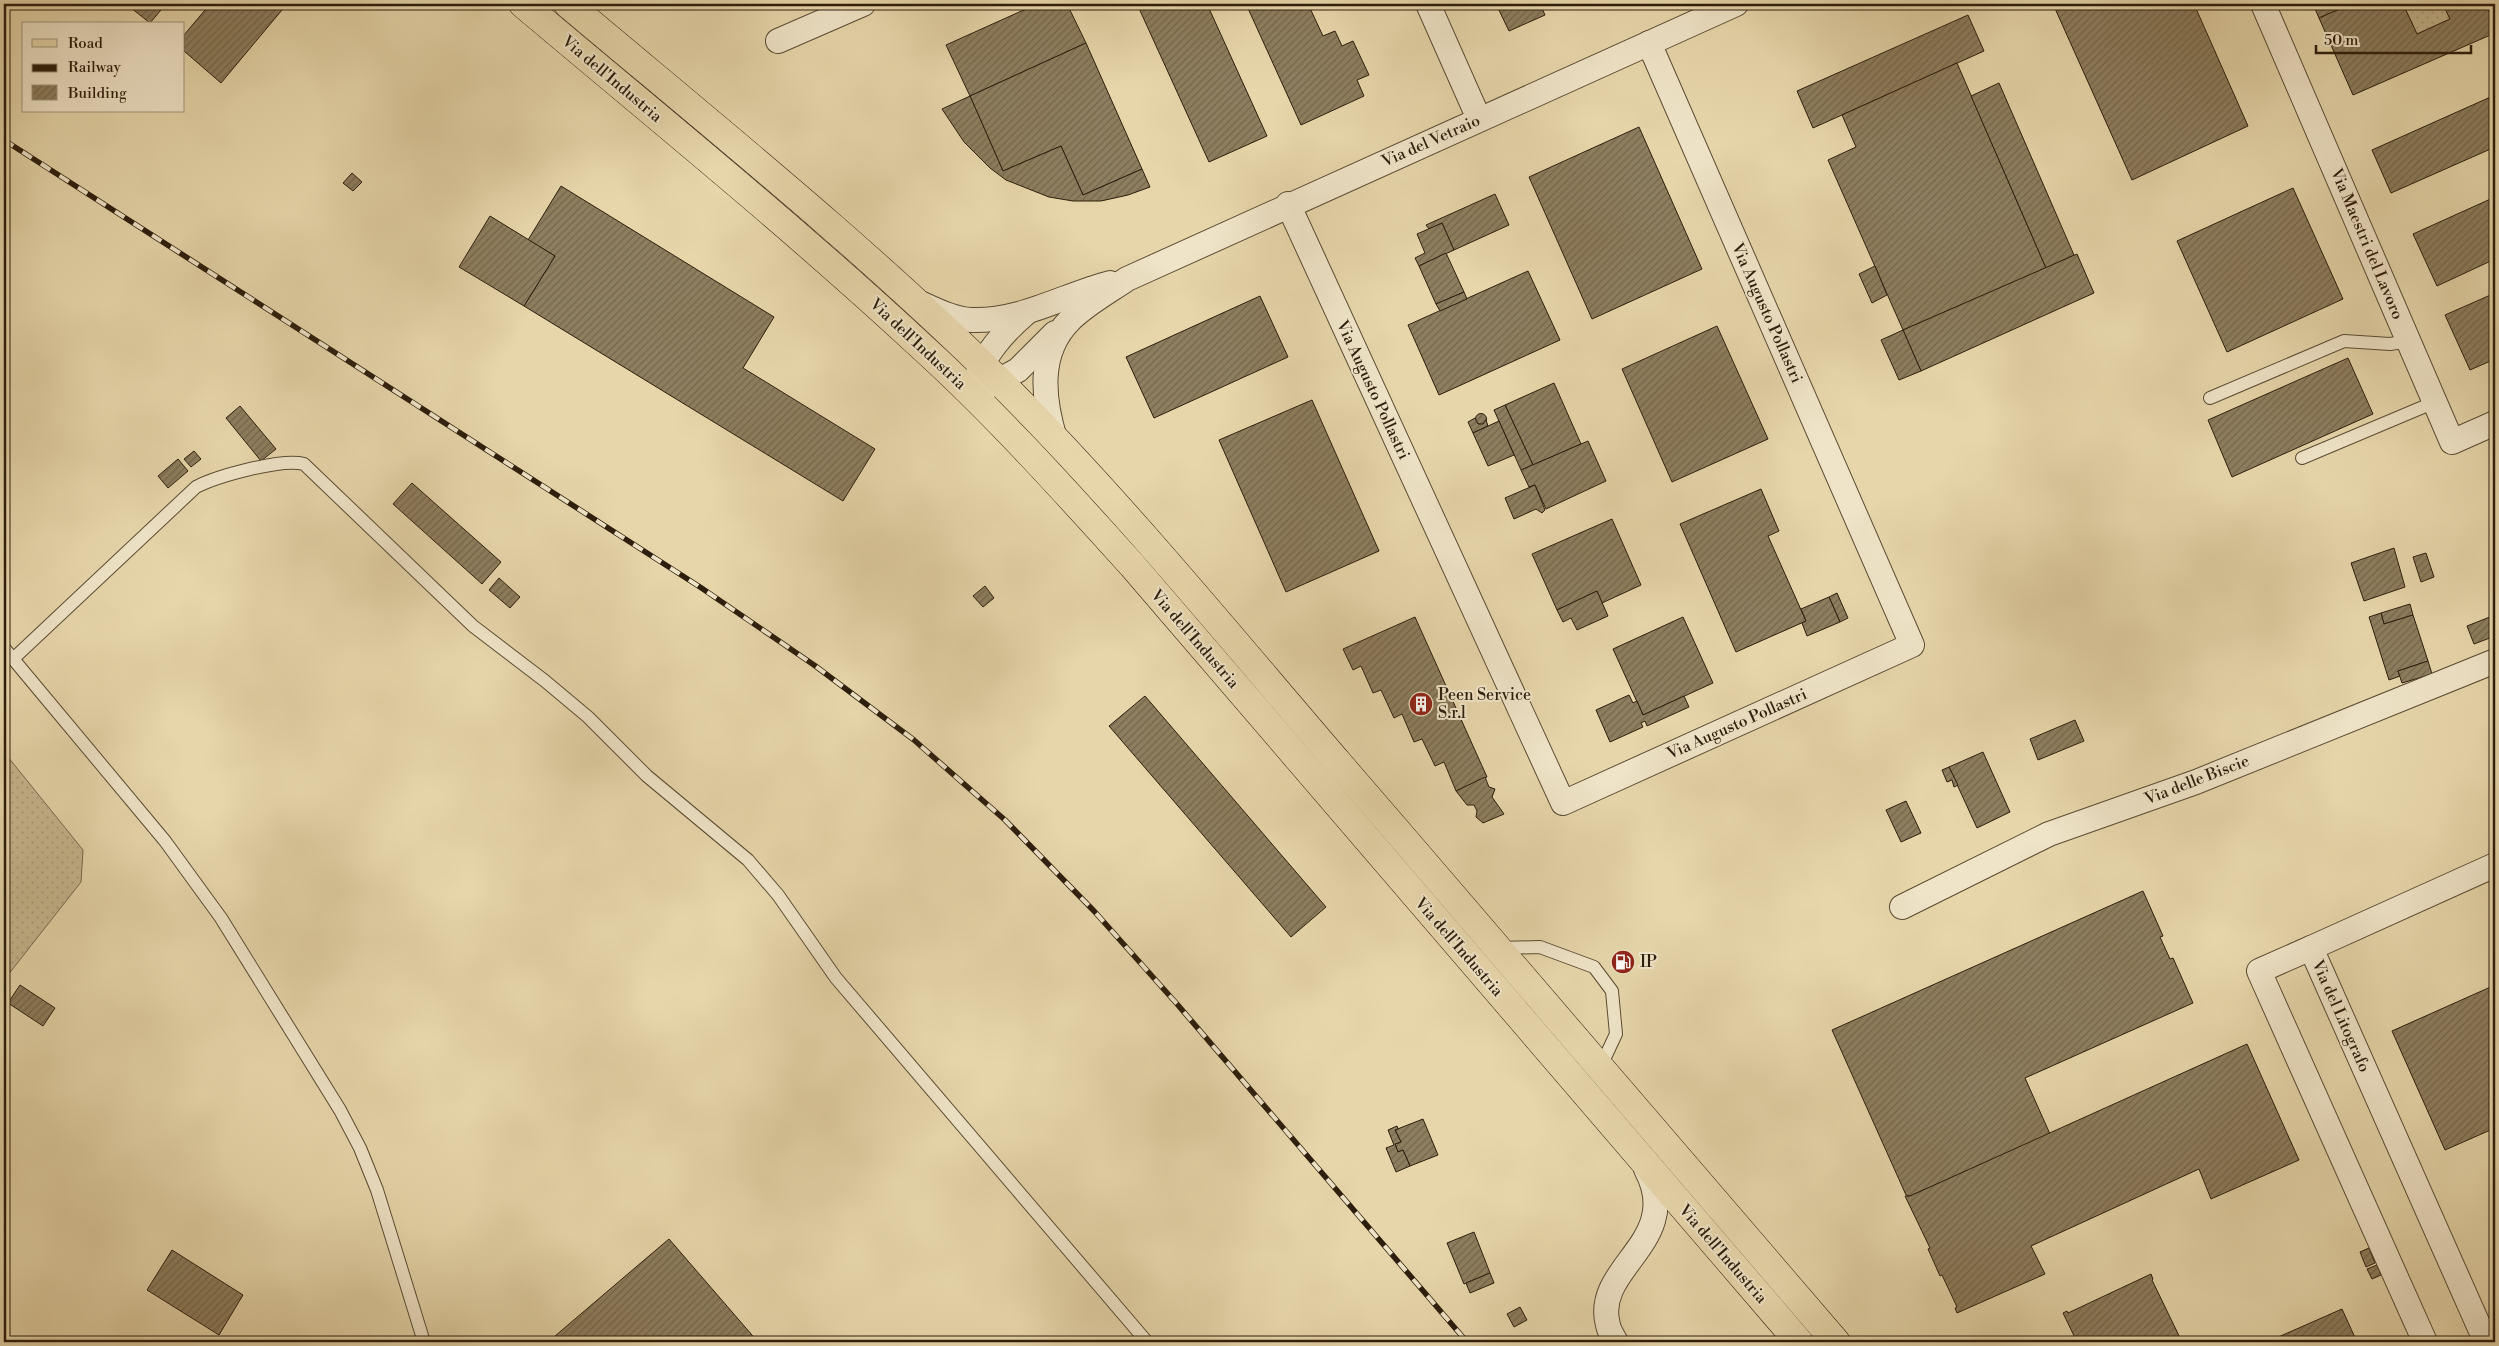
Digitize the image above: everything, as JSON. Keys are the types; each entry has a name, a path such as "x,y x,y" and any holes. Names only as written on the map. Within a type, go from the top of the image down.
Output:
{"main road":[{"name":"Via dell'Industria","path":"523,4 843,274 971,394 1026,449 1132,565 1799,1342"},
{"name":"Via dell'Industria","path":"568,4 797,197 916,302 1055,439 1135,526 1836,1342"}],"street":[{"path":"778,41 863,4"},
{"path":"1428,4 1480,119"},
{"name":"Via del Vetraio","path":"990,373 1018,370 1069,320 1127,279 1288,204 1736,4"},
{"name":"Via Maestri del Lavoro","path":"2263,4 2452,442 2495,423"},
{"name":"Via Augusto Pollastri","path":"1288,204 1563,803 1912,645 1649,43"},
{"name":"Via del Vetraio","path":"916,302 945,314 969,320 996,318 1027,312 1080,291 1127,279"},
{"name":"Via del Vetraio","path":"971,394 990,373 1003,333 1027,312"},
{"name":"Via del Vetraio","path":"1055,439 1047,414 1044,388 1048,360 1055,342 1069,320"},
{"name":"Via delle Biscie","path":"1902,907 2050,834 2196,782 2495,661"},
{"path":"2311,948 2495,865"},
{"name":"Via del Litografo","path":"2425,1342 2259,971 2311,948 2486,1342"},
{"path":"1616,1342 1608,1325 1607,1307 1610,1293 1655,1220 1657,1208 1656,1189 1641,1159"}],"lane":[{"path":"2210,398 2344,341 2390,344 2409,341"},
{"path":"2302,458 2436,402"},
{"path":"13,659 196,487 219,477 275,464 295,461 304,464 473,626 552,687 588,718 647,776 748,860 778,895 836,978 1147,1342"},
{"path":"4,648 165,841 221,918 340,1110 360,1148 377,1190 424,1342"},
{"path":"1498,948 1540,947 1594,967 1612,990 1616,1034 1600,1068"}],"shaded area":[{"path":"2403,4 2443,4 2450,19 2417,34"},
{"path":"4,752 83,850 81,882 4,980"}],"building":[{"path":"126,4 166,4 151,22"},
{"path":"210,4 287,4 221,83 185,52 185,34"},
{"path":"1037,4 1067,4 1086,43 970,96 946,45"},
{"path":"1137,4 1207,4 1267,136 1209,162"},
{"path":"1246,4 1308,4 1323,36 1335,31 1342,46 1353,41 1369,75 1357,80 1364,96 1301,125"},
{"path":"1496,4 1540,4 1545,15 1509,31"},
{"path":"2053,4 2194,4 2248,126 2132,180"},
{"path":"2313,4 2351,4 2319,18"},
{"path":"2351,4 2403,4 2417,34 2450,19 2443,4 2486,4 2495,25 2495,33 2353,95 2319,18"},
{"path":"1968,15 1984,51 1813,128 1797,91"},
{"path":"1086,43 1142,169 1083,195 1061,146 1003,171 970,96"},
{"path":"1957,63 2046,268 1903,330 1828,160 1856,147 1842,115"},
{"path":"1999,83 2074,255 2046,268 1971,96"},
{"path":"2495,95 2495,147 2391,193 2372,150"},
{"path":"970,96 1003,171 1061,146 1083,195 1142,169 1150,187 1128,195 1101,201 1073,201 1049,197 1006,180 990,168 964,142 942,109"},
{"path":"1639,127 1702,269 1592,319 1529,177"},
{"path":"352,173 362,182 353,191 343,183"},
{"path":"561,186 774,317 743,368 875,449 843,501 524,306 555,256 528,240"},
{"path":"2293,188 2343,299 2227,352 2177,241"},
{"path":"1495,194 1509,225 1454,250 1442,223 1429,229 1426,225"},
{"path":"2495,197 2495,259 2437,286 2413,234"},
{"path":"490,216 555,256 524,306 459,267"},
{"path":"1442,223 1454,250 1419,266 1415,258 1425,253 1417,234"},
{"path":"1446,253 1464,292 1436,304 1419,266"},
{"path":"2077,254 2094,293 1921,371 1903,330"},
{"path":"1875,266 1887,295 1872,303 1859,274"},
{"path":"1528,271 1560,340 1439,395 1408,325"},
{"path":"1464,292 1467,299 1440,311 1436,304"},
{"path":"2495,293 2495,359 2470,370 2445,315"},
{"path":"1260,296 1288,357 1154,418 1126,357"},
{"path":"1717,326 1768,439 1672,482 1622,369"},
{"path":"1903,330 1921,371 1899,380 1881,340"},
{"path":"2348,358 2373,414 2232,477 2208,420"},
{"path":"1554,383 1581,444 1533,465 1505,405"},
{"path":"1312,400 1379,551 1286,592 1219,440"},
{"path":"1505,405 1533,465 1521,470 1494,410"},
{"path":"240,406 276,449 261,461 226,418"},
{"path":"1481,413 1487,419 1481,425 1475,419"},
{"path":"1475,418 1478,424 1483,424 1486,420 1488,426 1473,433 1468,422"},
{"path":"1499,421 1514,455 1488,466 1473,433"},
{"path":"1588,441 1606,481 1546,509 1535,485 1529,487 1521,470"},
{"path":"194,451 201,459 191,467 184,459"},
{"path":"178,459 188,471 168,488 158,476"},
{"path":"412,483 501,562 482,584 393,504"},
{"path":"1535,485 1545,510 1542,513 1536,509 1514,519 1505,498"},
{"path":"1761,489 1779,531 1768,536 1806,621 1736,652 1680,524"},
{"path":"1612,519 1641,585 1602,603 1597,591 1557,610 1532,554"},
{"path":"2394,548 2405,587 2364,601 2351,563"},
{"path":"2426,553 2434,577 2421,582 2413,557"},
{"path":"499,578 520,597 510,608 489,590"},
{"path":"985,586 994,598 983,607 973,596"},
{"path":"1597,591 1608,616 1577,630 1571,618 1563,622 1557,610"},
{"path":"1837,593 1848,618 1840,622 1829,597"},
{"path":"1829,597 1840,622 1807,636 1802,623 1806,621 1801,609"},
{"path":"2410,604 2413,615 2384,624 2381,613"},
{"path":"2381,613 2384,624 2413,615 2428,661 2398,671 2400,676 2389,680 2369,617"},
{"path":"2495,615 2495,636 2474,644 2467,626"},
{"name":"Peen Service S.r.l","path":"1415,617 1487,777 1456,791 1444,762 1435,766 1422,739 1414,742 1402,714 1394,718 1381,690 1373,693 1361,666 1353,670 1343,649"},
{"path":"1683,617 1713,683 1643,715 1613,649"},
{"path":"2428,661 2432,674 2402,683 2398,671"},
{"path":"1629,695 1633,703 1637,701 1643,715 1684,696 1689,707 1647,726 1645,721 1641,723 1643,727 1610,742 1596,710"},
{"path":"1145,696 1326,907 1291,937 1109,726"},
{"path":"2075,720 2084,741 2038,760 2030,739"},
{"path":"1983,752 2010,812 1977,828 1949,767"},
{"path":"1949,767 1958,785 1954,787 1952,780 1947,782 1942,770"},
{"path":"1485,777 1489,787 1495,789 1492,797 1504,814 1483,823 1476,817 1477,811 1474,805 1467,805 1456,791"},
{"path":"1906,801 1921,833 1901,842 1886,810"},
{"path":"2143,891 2163,936 2160,937 2170,959 2173,958 2193,1003 2025,1078 2050,1134 1910,1196 1906,1195 1832,1030"},
{"path":"20,985 55,1008 43,1026 8,1003"},
{"path":"2495,985 2495,1128 2445,1150 2392,1031"},
{"path":"2247,1044 2299,1160 2211,1199 2199,1169 2031,1246 2045,1274 1957,1313 1955,1308 1957,1307 1942,1275 1940,1276 1928,1249 1930,1248 1905,1196 1910,1196"},
{"path":"1423,1119 1438,1155 1410,1166 1403,1150 1398,1152 1395,1144 1401,1142 1395,1130"},
{"path":"1397,1126 1398,1129 1395,1130 1401,1142 1395,1144 1398,1152 1403,1150 1410,1166 1396,1172 1386,1148 1394,1145 1388,1130"},
{"path":"1474,1232 1490,1273 1464,1284 1447,1243"},
{"path":"669,1239 758,1342 548,1342 636,1267"},
{"path":"2369,1248 2375,1263 2366,1267 2360,1252"},
{"path":"172,1250 243,1295 219,1335 147,1290"},
{"path":"2377,1265 2381,1275 2372,1279 2367,1269"},
{"path":"1490,1273 1494,1283 1470,1293 1466,1283"},
{"path":"2151,1274 2152,1280 2182,1342 2077,1342 2063,1313 2067,1311 2068,1313"},
{"path":"1520,1307 1527,1320 1514,1327 1507,1314"},
{"path":"2342,1309 2357,1342 2267,1342"}],"railway":[{"path":"4,140 700,587 814,665 914,740 1005,820 1094,911 1177,1004 1467,1342"}],"place":[{"name":"Peen Service S.r.l","path":"1421,704"},
{"name":"IP","path":"1623,962"}]}
